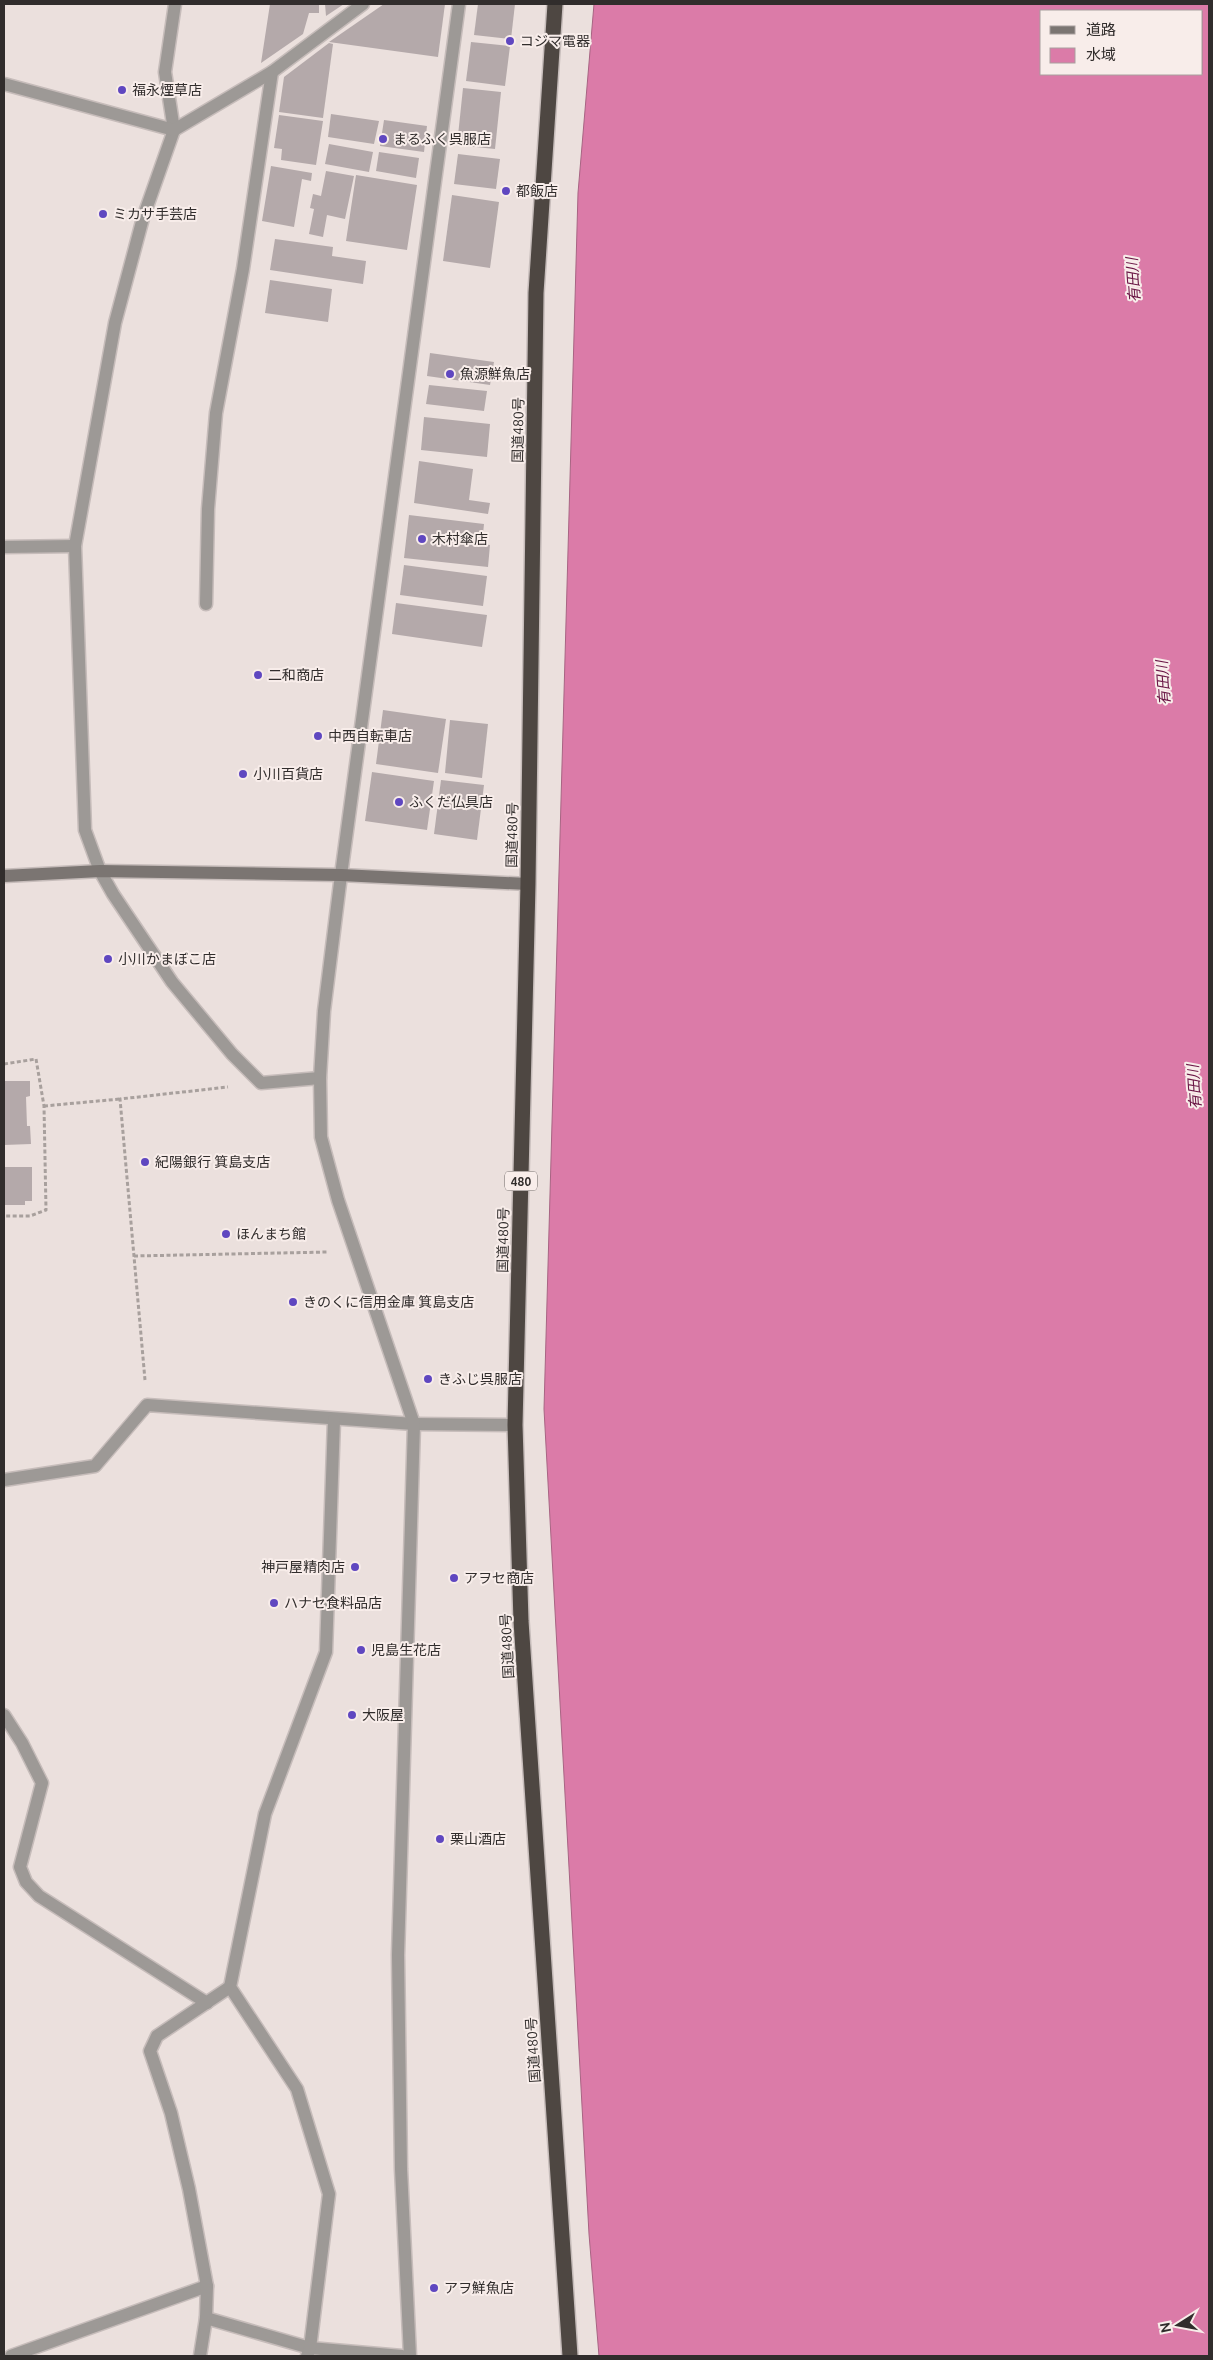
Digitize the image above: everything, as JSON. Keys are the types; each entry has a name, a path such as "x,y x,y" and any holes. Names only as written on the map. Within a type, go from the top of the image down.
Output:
{"highway":[{"name":"国道480号","path":"555,4 536,293 528,884 515,1425 521,1621 570,2356"}],"street":[{"path":"175,4 164,72 174,130 143,218 115,323 75,546 85,830 100,871 113,894 172,982 232,1054 261,1084 320,1078"},
{"path":"4,84 174,130 272,72 364,4"},
{"path":"410,2356 401,2169 398,1955 414,1424 338,1200 321,1137 320,1078 324,1011 341,876 459,4"},
{"path":"206,604 208,509 216,414 243,269 272,72"},
{"path":"4,547 75,546"},
{"path":"4,876 100,871 341,876 528,884"},
{"path":"4,1480 95,1466 147,1406 334,1420 414,1424 515,1425"},
{"path":"200,2356 206,2318 207,2286 189,2189 171,2112 150,2052 157,2036 230,1987 265,1814 326,1652 334,1420"},
{"path":"4,1715 22,1744 42,1783 20,1867 26,1882 39,1896 207,2003"},
{"path":"230,1987 297,2089 329,2194 308,2352"},
{"path":"11,2356 207,2286"},
{"path":"206,2318 308,2352 402,2356"}],"path":[{"path":"4,1064 36,1060 44,1106 46,1210 30,1216 4,1216"},
{"path":"44,1106 261,1084"},
{"path":"120,1099 147,1406"},
{"path":"134,1256 355,1252"}],"water":[{"name":"有田川","path":"594,4 1209,4 1209,2356 599,2356 589,2234 544,1409 578,193"}],"building":[{"path":"270,4 319,4 319,13 309,13 303,34 261,63"},
{"path":"325,4 344,4 326,16"},
{"path":"384,4 445,4 438,57 329,42"},
{"path":"478,4 515,4 511,39 474,35"},
{"path":"471,42 510,46 505,86 466,81"},
{"path":"329,43 333,44 323,118 279,112 284,77"},
{"path":"463,88 501,92 495,149 457,145"},
{"path":"331,114 379,121 374,144 328,137"},
{"path":"279,115 323,121 316,165 281,160 282,149 274,148"},
{"path":"384,120 427,126 424,152 380,146"},
{"path":"329,144 373,152 369,172 325,164"},
{"path":"379,152 419,158 416,178 376,171"},
{"path":"458,154 500,159 496,189 454,184"},
{"path":"271,166 312,173 311,181 302,179 294,227 262,221"},
{"path":"326,171 354,176 345,219 327,215 323,237 309,234 314,209 310,208 313,194 321,196"},
{"path":"356,175 417,185 407,250 346,241"},
{"path":"452,195 499,202 490,268 443,261"},
{"path":"275,239 333,247 332,256 366,261 363,284 270,270"},
{"path":"270,280 332,289 328,322 265,313"},
{"path":"430,353 494,362 490,385 427,376"},
{"path":"429,385 487,391 484,411 426,404"},
{"path":"424,417 490,424 487,457 421,450"},
{"path":"419,461 473,469 469,500 490,503 488,514 414,503"},
{"path":"409,515 484,524 482,544 490,545 488,567 404,558"},
{"path":"404,565 487,576 483,606 400,595"},
{"path":"396,603 487,615 482,647 392,634"},
{"path":"383,710 446,719 438,773 376,764"},
{"path":"450,720 488,724 482,778 445,773"},
{"path":"372,772 434,781 427,830 365,821"},
{"path":"441,780 484,785 477,840 434,834"},
{"path":"4,1081 30,1081 30,1096 26,1097 27,1126 30,1126 31,1144 4,1145"},
{"path":"4,1167 32,1167 32,1201 25,1201 25,1205 4,1205"}],"place":[{"name":"コジマ電器","path":"510,41"},
{"name":"福永煙草店","path":"122,90"},
{"name":"まるふく呉服店","path":"383,139"},
{"name":"都飯店","path":"506,191"},
{"name":"ミカサ手芸店","path":"103,214"},
{"name":"魚源鮮魚店","path":"450,374"},
{"name":"木村傘店","path":"422,539"},
{"name":"二和商店","path":"258,675"},
{"name":"中西自転車店","path":"318,736"},
{"name":"小川百貨店","path":"243,774"},
{"name":"ふくだ仏具店","path":"399,802"},
{"name":"小川かまぼこ店","path":"108,959"},
{"name":"紀陽銀行 箕島支店","path":"145,1162"},
{"name":"ほんまち館","path":"226,1234"},
{"name":"きのくに信用金庫 箕島支店","path":"293,1302"},
{"name":"きふじ呉服店","path":"428,1379"},
{"name":"神戸屋精肉店","path":"355,1567"},
{"name":"アヲセ商店","path":"454,1578"},
{"name":"ハナセ食料品店","path":"274,1603"},
{"name":"児島生花店","path":"361,1650"},
{"name":"大阪屋","path":"352,1715"},
{"name":"栗山酒店","path":"440,1839"},
{"name":"アヲ鮮魚店","path":"434,2288"}]}
